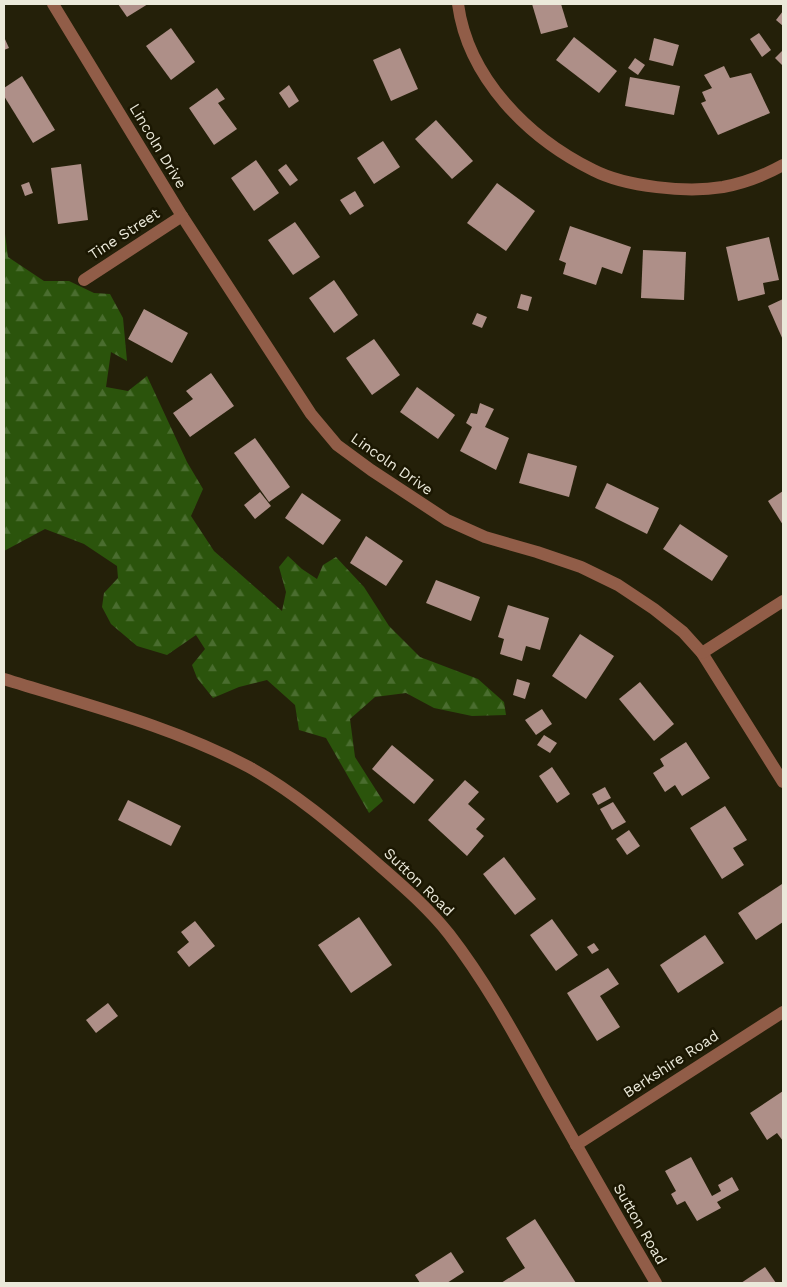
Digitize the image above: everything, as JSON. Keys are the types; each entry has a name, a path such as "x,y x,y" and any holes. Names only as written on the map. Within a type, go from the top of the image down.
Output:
{"street":[{"name":"Lincoln Drive","path":"53,4 182,216 311,414 337,445 379,476 447,520 486,537 537,552 581,568 618,585 654,609 683,632 702,653 783,782"},
{"path":"458,4 459,14 472,55 495,92 524,124 556,150 595,171 636,184 677,189 723,187 768,174 783,165"},
{"name":"Tine Street","path":"84,280 182,216"},
{"path":"702,653 783,601"},
{"name":"Sutton Road","path":"4,679 165,729 250,768 285,789 346,836 405,887 449,934 468,960 511,1029 656,1283"},
{"name":"Berkshire Road","path":"576,1145 783,1012"}],"green space":[{"path":"4,226 8,257 44,281 69,281 94,293 110,294 123,318 127,361 111,352 106,387 128,391 147,376 187,462 203,489 191,516 214,551 282,611 286,592 279,567 288,556 317,579 323,565 336,557 364,587 389,626 420,657 478,679 504,702 506,715 472,716 434,708 406,693 375,697 350,719 355,757 383,801 369,813 326,738 299,730 295,705 267,680 239,687 213,698 197,678 192,665 205,649 196,635 167,655 137,646 111,624 102,607 104,593 118,578 117,566 84,544 45,529 4,551"}],"building":[{"path":"118,4 148,4 127,17"},
{"path":"532,4 561,4 568,27 541,34"},
{"path":"783,11 783,26 776,20"},
{"path":"171,28 195,62 171,80 146,46"},
{"path":"759,33 771,50 762,57 750,39"},
{"path":"4,37 9,48 4,50"},
{"path":"574,37 617,71 599,93 556,60"},
{"path":"654,38 679,45 673,66 649,60"},
{"path":"400,48 418,89 391,101 373,60"},
{"path":"783,50 783,66 775,58"},
{"path":"635,58 645,65 638,75 628,68"},
{"path":"724,66 730,78 751,73 770,113 718,135 701,103 706,101 702,92 712,88 704,75"},
{"path":"22,76 55,130 33,143 4,96 4,88"},
{"path":"630,77 680,86 674,115 625,106"},
{"path":"289,85 299,101 289,108 279,93"},
{"path":"217,88 225,99 218,103 237,129 214,145 189,108"},
{"path":"436,120 473,161 452,179 415,139"},
{"path":"383,141 400,167 374,184 357,158"},
{"path":"256,160 279,193 254,211 231,178"},
{"path":"81,164 88,220 58,224 51,168"},
{"path":"286,164 298,180 290,186 278,170"},
{"path":"29,182 33,193 25,196 21,185"},
{"path":"497,183 535,211 506,251 467,223"},
{"path":"355,191 364,206 350,215 340,200"},
{"path":"295,222 320,257 293,275 268,240"},
{"path":"570,226 631,247 622,274 602,267 596,285 563,274 566,263 559,260"},
{"path":"769,237 779,280 763,283 765,294 738,301 726,247"},
{"path":"643,250 686,252 684,300 641,298"},
{"path":"334,280 358,315 334,333 309,298"},
{"path":"521,294 532,297 528,311 517,308"},
{"path":"783,299 783,340 768,306"},
{"path":"144,309 188,333 172,363 128,339"},
{"path":"477,313 487,317 482,328 472,324"},
{"path":"374,339 400,375 372,395 346,358"},
{"path":"211,373 234,406 190,437 173,413 193,399 186,391"},
{"path":"417,387 455,415 438,439 400,412"},
{"path":"480,403 494,409 485,427 509,438 496,470 460,451 472,427 466,423 471,413 477,414"},
{"path":"255,438 290,487 269,502 234,453"},
{"path":"528,453 577,466 569,497 519,483"},
{"path":"607,483 659,508 647,534 595,508"},
{"path":"783,491 783,525 768,501"},
{"path":"260,492 271,506 255,519 244,505"},
{"path":"302,493 341,520 323,545 285,518"},
{"path":"680,524 728,556 712,581 663,549"},
{"path":"366,536 403,561 386,586 350,563"},
{"path":"436,580 480,597 471,621 426,603"},
{"path":"508,605 549,618 540,650 526,646 522,661 500,654 504,639 498,637"},
{"path":"580,634 614,656 586,699 552,676"},
{"path":"517,679 530,683 525,699 513,695"},
{"path":"640,682 674,724 654,741 619,699"},
{"path":"542,709 552,724 536,735 525,720"},
{"path":"544,735 557,743 550,753 537,745"},
{"path":"686,742 710,778 682,796 675,785 665,792 653,773 664,766 660,759"},
{"path":"392,745 434,780 414,804 372,769"},
{"path":"552,767 570,794 557,803 539,776"},
{"path":"465,780 479,792 468,804 485,819 476,829 484,836 467,856 428,820"},
{"path":"605,787 611,798 598,805 592,794"},
{"path":"128,800 181,826 171,846 118,820"},
{"path":"613,802 626,822 612,830 600,809"},
{"path":"725,806 747,840 733,848 744,865 722,879 690,828"},
{"path":"629,830 640,846 627,855 616,839"},
{"path":"504,857 536,899 515,915 483,874"},
{"path":"782,884 783,922 756,940 738,913"},
{"path":"359,917 392,965 351,993 318,945"},
{"path":"552,919 578,955 556,971 530,935"},
{"path":"195,921 215,946 189,967 177,952 189,942 181,932"},
{"path":"705,935 724,963 678,993 660,965"},
{"path":"594,943 599,950 592,954 587,947"},
{"path":"608,968 619,984 600,996 620,1027 597,1041 567,993"},
{"path":"108,1003 118,1016 96,1033 86,1020"},
{"path":"783,1091 783,1141 777,1133 767,1140 750,1113"},
{"path":"691,1157 712,1196 721,1191 718,1185 732,1177 739,1190 717,1202 721,1208 697,1221 685,1201 677,1205 671,1194 676,1191 665,1171"},
{"path":"535,1219 576,1283 501,1283 525,1268 506,1238"},
{"path":"451,1252 464,1272 447,1283 420,1283 415,1275"},
{"path":"765,1267 776,1283 741,1283"}]}
